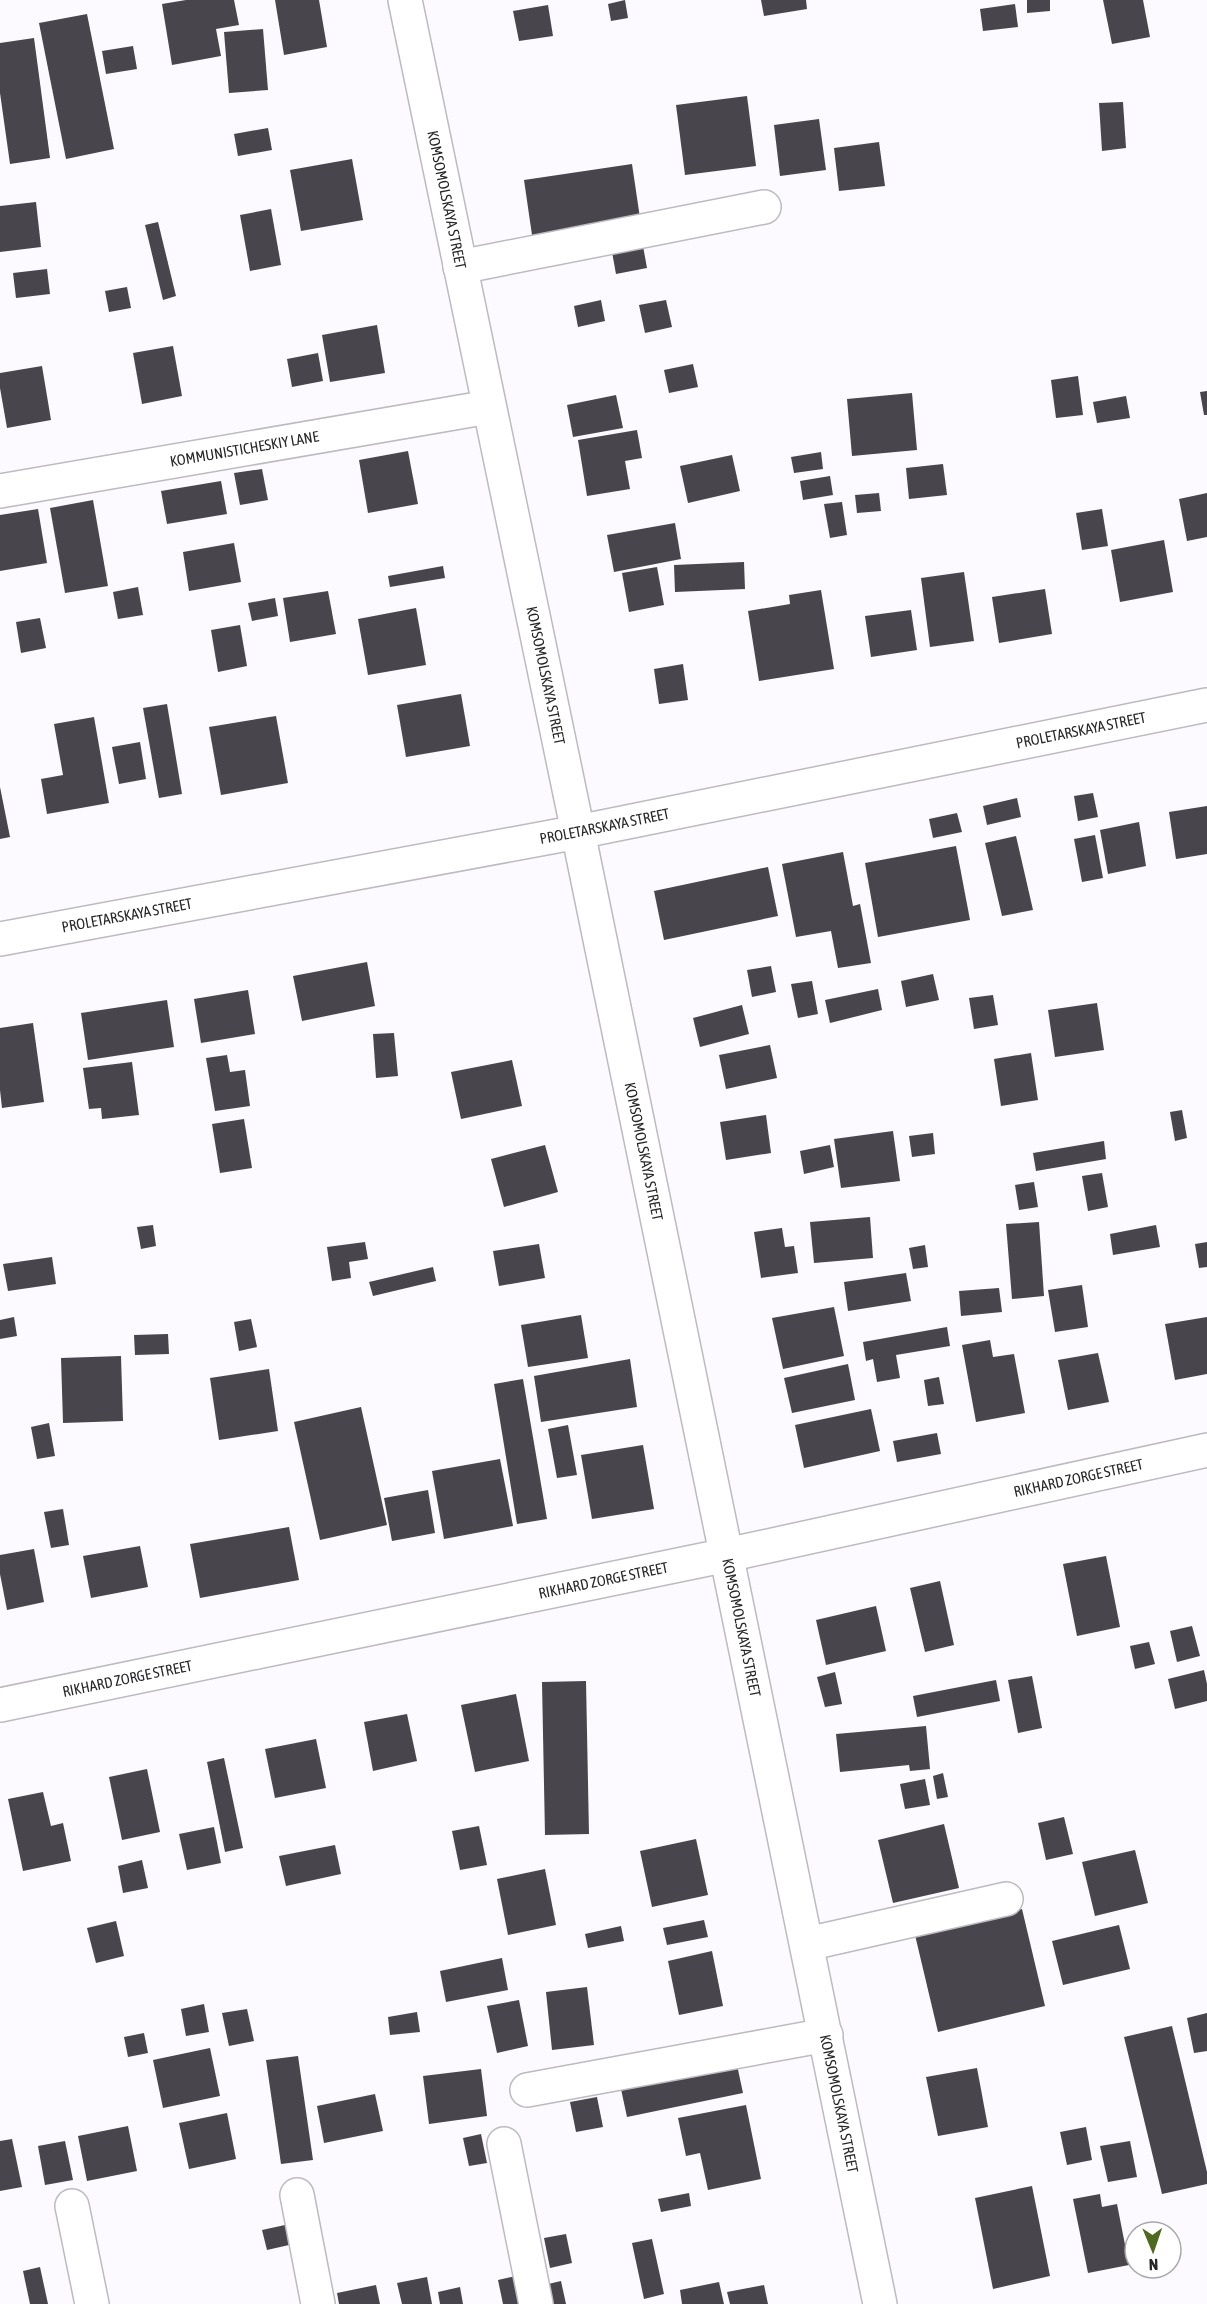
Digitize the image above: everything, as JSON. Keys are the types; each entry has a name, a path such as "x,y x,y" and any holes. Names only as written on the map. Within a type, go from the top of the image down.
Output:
{"street":[{"name":"KOMSOMOLSKAYA STREET","path":"405,0 880,2304"},
{"path":"460,267 764,207"},
{"name":"KOMMUNISTICHESKIY LANE","path":"0,491 489,407"},
{"name":"PROLETARSKAYA STREET","path":"0,939 578,832 1207,705"},
{"name":"RIKHARD ZORGE STREET","path":"0,1704 727,1555 1207,1450"},
{"path":"807,1944 1006,1899"},
{"path":"527,2090 826,2035"},
{"path":"504,2144 536,2304"},
{"path":"297,2195 318,2304"},
{"path":"72,2206 92,2304"}],"building":[{"path":"186,0 234,0 239,25 216,29 221,56 172,65 162,4"},
{"path":"275,0 319,0 327,47 284,55"},
{"path":"625,0 628,18 611,21 608,4"},
{"path":"761,0 806,0 807,9 764,16"},
{"path":"1027,0 1050,0 1050,11 1027,13"},
{"path":"1103,0 1143,0 1150,37 1112,44"},
{"path":"1015,4 1018,27 983,31 980,9"},
{"path":"548,5 553,36 519,41 513,11"},
{"path":"87,14 114,149 66,159 39,23"},
{"path":"263,29 268,90 229,93 224,32"},
{"path":"34,38 50,158 10,164 0,93 0,43"},
{"path":"133,46 137,69 106,74 102,51"},
{"path":"747,96 756,166 685,175 676,105"},
{"path":"1123,102 1126,148 1102,151 1099,103"},
{"path":"819,119 826,170 780,176 774,125"},
{"path":"268,128 272,150 238,156 234,134"},
{"path":"879,142 885,186 839,191 834,148"},
{"path":"352,159 363,220 301,231 290,170"},
{"path":"632,164 640,218 532,235 524,180"},
{"path":"36,202 41,247 0,252 0,206"},
{"path":"271,209 281,265 250,271 240,215"},
{"path":"158,222 176,296 163,300 145,225"},
{"path":"643,246 647,268 616,274 612,252"},
{"path":"47,269 50,294 16,298 13,273"},
{"path":"127,287 131,308 109,312 105,291"},
{"path":"601,300 605,321 578,327 574,306"},
{"path":"666,300 672,327 645,333 639,305"},
{"path":"377,325 385,373 330,382 322,335"},
{"path":"173,346 182,396 142,404 133,353"},
{"path":"318,353 323,381 292,387 287,359"},
{"path":"693,364 698,387 669,393 664,370"},
{"path":"42,366 51,420 7,428 0,388 0,373"},
{"path":"1078,376 1083,415 1056,418 1051,380"},
{"path":"1207,391 1207,415 1204,415 1200,392"},
{"path":"912,393 917,450 852,456 847,399"},
{"path":"616,395 623,428 573,437 567,405"},
{"path":"1126,396 1130,418 1097,423 1093,402"},
{"path":"637,430 642,458 625,461 630,489 587,496 578,440"},
{"path":"408,451 418,504 368,513 359,460"},
{"path":"821,452 823,469 794,473 791,457"},
{"path":"732,455 740,491 688,503 680,466"},
{"path":"943,464 947,495 909,499 906,468"},
{"path":"262,469 268,500 240,505 234,473"},
{"path":"830,476 833,495 803,500 800,481"},
{"path":"221,481 227,514 167,524 161,491"},
{"path":"879,493 881,511 857,513 855,495"},
{"path":"1207,493 1207,537 1187,541 1179,499"},
{"path":"93,500 108,586 65,593 50,508"},
{"path":"842,502 847,535 830,538 824,504"},
{"path":"38,509 47,563 0,571 0,515"},
{"path":"1102,509 1108,546 1082,550 1076,513"},
{"path":"675,523 681,559 614,572 607,535"},
{"path":"1164,540 1173,592 1120,602 1111,550"},
{"path":"234,543 241,582 189,591 183,552"},
{"path":"744,562 745,589 675,592 674,565"},
{"path":"443,566 445,578 390,587 388,576"},
{"path":"657,567 664,605 629,612 622,573"},
{"path":"964,572 974,641 930,647 921,578"},
{"path":"138,587 143,615 118,619 113,592"},
{"path":"1045,589 1052,634 999,643 992,597"},
{"path":"821,590 834,669 759,681 748,611 790,604 789,595"},
{"path":"328,591 336,634 290,642 283,598"},
{"path":"275,598 278,616 252,621 248,603"},
{"path":"416,608 426,665 368,675 358,619"},
{"path":"911,610 917,650 871,657 865,616"},
{"path":"40,618 46,648 21,653 16,622"},
{"path":"240,625 247,666 218,672 211,630"},
{"path":"683,664 688,700 659,704 654,669"},
{"path":"461,694 470,746 406,757 397,705"},
{"path":"167,704 182,794 159,798 143,708"},
{"path":"276,716 288,783 221,795 209,727"},
{"path":"94,717 109,803 47,814 41,779 63,775 54,724"},
{"path":"140,742 146,779 119,784 112,747"},
{"path":"0,787 10,837 0,839"},
{"path":"1093,793 1098,817 1078,821 1074,796"},
{"path":"1017,798 1021,817 987,825 983,806"},
{"path":"1207,806 1207,854 1176,859 1169,812"},
{"path":"957,813 962,832 933,838 929,819"},
{"path":"1139,822 1146,866 1108,874 1100,830"},
{"path":"1095,835 1103,878 1082,882 1074,839"},
{"path":"1016,836 1033,910 1002,916 985,843"},
{"path":"956,846 970,920 878,937 865,863"},
{"path":"843,852 853,906 860,904 871,963 838,968 831,931 796,937 782,864"},
{"path":"768,867 778,916 664,940 654,891"},
{"path":"367,962 375,1006 302,1021 293,976"},
{"path":"771,966 776,992 752,997 747,970"},
{"path":"933,974 939,1000 906,1007 901,981"},
{"path":"812,981 818,1014 798,1018 791,984"},
{"path":"878,989 882,1010 830,1023 825,1000"},
{"path":"248,990 255,1034 201,1043 194,999"},
{"path":"993,995 998,1025 974,1029 969,998"},
{"path":"167,1000 174,1047 88,1060 81,1013"},
{"path":"1097,1003 1104,1050 1055,1057 1048,1010"},
{"path":"742,1005 749,1034 700,1047 693,1018"},
{"path":"33,1023 44,1102 2,1108 0,1028"},
{"path":"394,1033 398,1076 376,1078 373,1034"},
{"path":"770,1045 777,1078 726,1089 719,1055"},
{"path":"1031,1053 1038,1100 1001,1106 994,1059"},
{"path":"227,1055 230,1072 245,1070 250,1106 215,1111 206,1058"},
{"path":"512,1060 522,1106 461,1119 451,1072"},
{"path":"132,1062 139,1115 102,1119 101,1108 89,1109 83,1068"},
{"path":"1182,1110 1187,1138 1175,1141 1170,1112"},
{"path":"766,1115 771,1153 726,1160 720,1122"},
{"path":"244,1119 252,1168 220,1173 212,1124"},
{"path":"893,1131 900,1181 841,1188 834,1139"},
{"path":"933,1133 935,1154 912,1157 909,1136"},
{"path":"1104,1141 1106,1159 1036,1171 1033,1153"},
{"path":"545,1145 558,1192 504,1207 491,1159"},
{"path":"830,1145 834,1167 804,1174 800,1151"},
{"path":"1102,1173 1108,1207 1088,1211 1082,1176"},
{"path":"1034,1182 1038,1207 1019,1210 1015,1185"},
{"path":"870,1217 873,1258 814,1263 810,1222"},
{"path":"1039,1222 1044,1296 1012,1299 1006,1224"},
{"path":"153,1225 156,1246 141,1249 137,1227"},
{"path":"1156,1225 1160,1247 1113,1255 1110,1234"},
{"path":"782,1228 785,1247 794,1246 798,1273 761,1278 754,1232"},
{"path":"365,1242 368,1259 349,1262 351,1278 332,1281 327,1247"},
{"path":"1207,1242 1207,1267 1199,1268 1195,1244"},
{"path":"539,1244 545,1278 499,1286 493,1251"},
{"path":"925,1245 928,1267 913,1269 909,1248"},
{"path":"52,1257 56,1284 8,1291 3,1264"},
{"path":"433,1267 436,1281 373,1296 369,1282"},
{"path":"906,1273 911,1301 848,1311 844,1282"},
{"path":"1082,1285 1088,1327 1055,1332 1048,1290"},
{"path":"999,1288 1002,1312 961,1316 959,1291"},
{"path":"834,1307 844,1356 783,1369 772,1318"},
{"path":"581,1315 588,1358 528,1367 521,1325"},
{"path":"14,1317 17,1336 0,1339 0,1320"},
{"path":"1207,1317 1207,1374 1175,1380 1165,1324"},
{"path":"251,1319 257,1347 239,1351 234,1322"},
{"path":"947,1327 950,1346 896,1355 900,1378 877,1382 873,1359 866,1361 863,1342"},
{"path":"168,1334 169,1354 135,1355 134,1335"},
{"path":"990,1340 993,1357 1014,1354 1025,1413 976,1422 962,1345"},
{"path":"1098,1353 1109,1402 1068,1410 1058,1360"},
{"path":"121,1356 123,1421 63,1423 61,1358"},
{"path":"630,1359 637,1407 541,1422 534,1376"},
{"path":"848,1364 855,1400 792,1413 784,1378"},
{"path":"269,1369 278,1431 219,1440 210,1378"},
{"path":"939,1377 944,1404 928,1406 924,1380"},
{"path":"523,1379 547,1519 517,1524 494,1384"},
{"path":"361,1407 387,1525 320,1540 294,1422"},
{"path":"871,1409 880,1451 804,1468 795,1425"},
{"path":"49,1423 55,1456 37,1459 31,1427"},
{"path":"568,1425 577,1475 557,1478 548,1429"},
{"path":"937,1433 941,1454 897,1462 893,1441"},
{"path":"643,1445 654,1509 592,1519 581,1455"},
{"path":"500,1459 513,1526 444,1539 432,1471"},
{"path":"428,1490 435,1533 392,1541 384,1498"},
{"path":"63,1509 69,1545 51,1548 44,1512"},
{"path":"289,1527 299,1580 200,1598 190,1544"},
{"path":"140,1546 148,1587 91,1598 83,1556"},
{"path":"34,1549 44,1602 7,1610 0,1574 0,1555"},
{"path":"1106,1556 1120,1627 1077,1636 1063,1564"},
{"path":"940,1581 954,1645 925,1652 910,1588"},
{"path":"876,1606 886,1651 826,1665 816,1620"},
{"path":"1192,1626 1200,1656 1177,1662 1170,1631"},
{"path":"1149,1642 1155,1664 1135,1669 1130,1646"},
{"path":"1204,1670 1207,1701 1175,1709 1168,1679"},
{"path":"835,1672 842,1704 825,1707 817,1677"},
{"path":"1032,1676 1042,1728 1018,1733 1008,1680"},
{"path":"996,1680 1000,1701 917,1717 913,1696"},
{"path":"586,1681 589,1834 545,1835 542,1682"},
{"path":"516,1694 529,1761 475,1772 461,1705"},
{"path":"407,1714 417,1761 373,1771 364,1722"},
{"path":"926,1726 930,1769 910,1771 909,1765 840,1772 836,1734"},
{"path":"316,1739 326,1788 275,1798 265,1749"},
{"path":"224,1758 243,1848 225,1852 207,1762"},
{"path":"147,1769 160,1832 122,1840 109,1777"},
{"path":"943,1773 948,1797 937,1799 933,1776"},
{"path":"925,1779 930,1805 905,1809 900,1784"},
{"path":"43,1792 51,1826 63,1823 71,1861 23,1871 8,1799"},
{"path":"1064,1817 1073,1854 1046,1860 1038,1823"},
{"path":"944,1824 959,1888 893,1903 878,1840"},
{"path":"479,1826 487,1865 460,1870 452,1831"},
{"path":"214,1827 221,1863 187,1870 179,1834"},
{"path":"696,1839 708,1895 652,1907 640,1851"},
{"path":"335,1845 341,1874 286,1886 279,1856"},
{"path":"1135,1850 1148,1903 1095,1916 1082,1862"},
{"path":"142,1860 148,1888 123,1893 118,1866"},
{"path":"545,1869 556,1925 508,1935 497,1879"},
{"path":"1022,1909 1045,2006 938,2032 915,1935"},
{"path":"704,1920 708,1937 667,1945 663,1928"},
{"path":"116,1921 124,1956 96,1963 87,1928"},
{"path":"1119,1925 1130,1969 1063,1985 1052,1941"},
{"path":"621,1926 624,1941 588,1948 585,1934"},
{"path":"712,1951 723,2006 679,2015 668,1961"},
{"path":"502,1958 508,1990 446,2002 440,1971"},
{"path":"587,1987 594,2045 552,2050 546,1992"},
{"path":"519,2000 528,2046 497,2053 487,2006"},
{"path":"204,2004 209,2032 186,2036 181,2009"},
{"path":"247,2009 254,2041 229,2046 222,2013"},
{"path":"417,2012 420,2032 390,2035 388,2017"},
{"path":"1207,2013 1207,2051 1194,2053 1187,2018"},
{"path":"1172,2026 1207,2172 1207,2184 1162,2194 1124,2037"},
{"path":"144,2033 148,2053 128,2057 124,2037"},
{"path":"210,2048 220,2096 163,2108 153,2060"},
{"path":"298,2056 313,2160 281,2164 266,2060"},
{"path":"737,2065 743,2093 627,2117 621,2089"},
{"path":"977,2068 988,2127 938,2136 926,2077"},
{"path":"481,2069 487,2116 429,2124 423,2076"},
{"path":"375,2094 383,2131 324,2143 317,2106"},
{"path":"597,2097 603,2127 576,2132 570,2102"},
{"path":"746,2105 761,2179 708,2190 700,2153 686,2156 678,2118"},
{"path":"227,2113 236,2159 189,2169 179,2123"},
{"path":"128,2126 137,2171 87,2181 78,2136"},
{"path":"1086,2127 1092,2160 1067,2165 1060,2132"},
{"path":"481,2134 487,2163 469,2166 463,2138"},
{"path":"12,2139 22,2187 0,2191 0,2141"},
{"path":"65,2141 73,2180 45,2185 38,2146"},
{"path":"1130,2141 1137,2177 1108,2182 1100,2146"},
{"path":"1032,2186 1050,2276 993,2289 975,2198"},
{"path":"689,2193 691,2206 661,2212 658,2199"},
{"path":"1100,2194 1102,2207 1117,2204 1123,2234 1123,2266 1088,2273 1073,2199"},
{"path":"285,2225 289,2245 267,2250 262,2230"},
{"path":"566,2234 572,2263 550,2268 544,2238"},
{"path":"652,2239 664,2294 644,2299 632,2243"},
{"path":"40,2267 48,2304 30,2304 23,2271"},
{"path":"516,2276 522,2304 503,2304 498,2280"},
{"path":"427,2277 432,2304 402,2304 397,2283"},
{"path":"561,2281 566,2304 548,2304 544,2285"},
{"path":"719,2282 724,2304 682,2304 680,2290"},
{"path":"376,2285 380,2304 339,2304 337,2293"},
{"path":"764,2285 768,2304 730,2304 727,2292"},
{"path":"460,2287 463,2304 440,2304 438,2292"}]}
